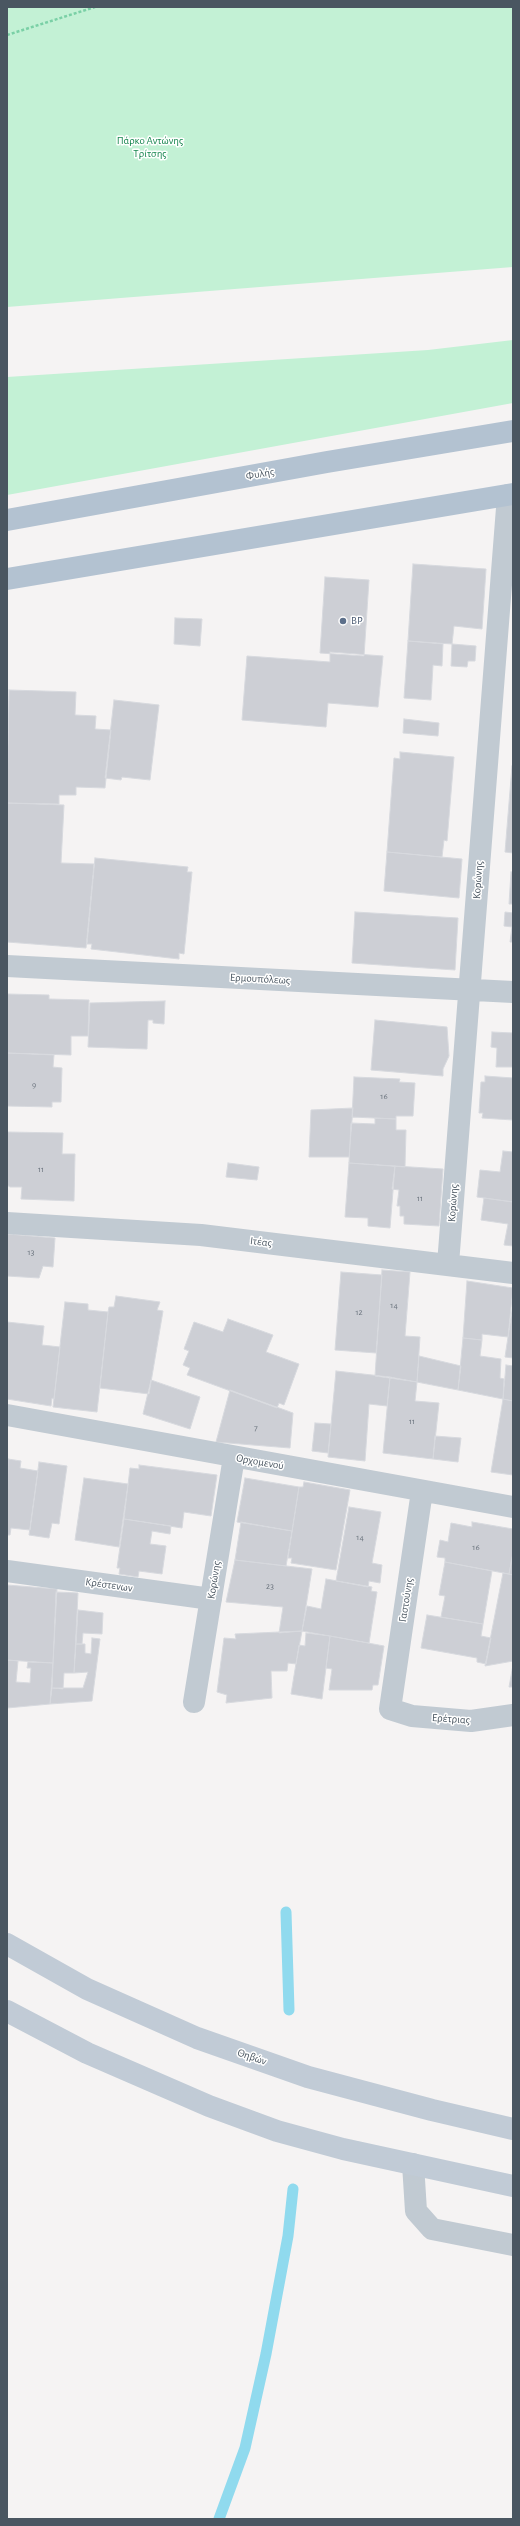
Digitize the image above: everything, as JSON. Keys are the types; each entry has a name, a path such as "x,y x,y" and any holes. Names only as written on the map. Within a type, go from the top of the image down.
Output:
{"main road":[{"name":"Φυλής","path":"7,520 327,462 513,431"},
{"path":"7,579 511,495"},
{"name":"Θηβών","path":"7,1944 88,1989 197,2038 308,2077 432,2110 513,2129"},
{"path":"7,2011 87,2052 209,2106 277,2131 413,2164 513,2186"}],"street":[{"name":"Κορώνης","path":"448,1264 511,495"},
{"name":"Ερμουπόλεως","path":"7,966 513,992"},
{"name":"Ιτέας","path":"7,1223 201,1235 513,1273"},
{"name":"Ορχομενού","path":"7,1415 513,1507"},
{"name":"Κορώνης","path":"194,1702 234,1457"},
{"name":"Γαστούνης","path":"390,1709 422,1491"},
{"name":"Κρέστενων","path":"7,1571 211,1599"},
{"name":"Ερέτριας","path":"390,1709 412,1716 471,1721 513,1715"},
{"path":"413,2164 416,2211 432,2229 513,2245"}],"path":[{"path":"7,35 94,7"}],"green space":[{"name":"Πάρκο Αντώνης Τρίτσης","path":"7,7 513,7 513,267 7,307"},
{"path":"513,340 513,403 7,495 7,377 428,350"}],"building":[{"path":"413,564 486,569 482,629 454,626 452,644 408,641"},
{"path":"325,577 369,580 364,656 320,653"},
{"path":"175,618 202,619 200,646 174,644"},
{"path":"408,641 443,644 442,666 433,665 431,700 404,698"},
{"path":"452,644 476,646 475,661 468,661 467,667 451,666"},
{"path":"330,652 383,656 378,707 328,703 326,727 242,720 247,656 330,662"},
{"path":"9,690 76,692 75,715 96,716 95,729 111,730 105,788 76,787 76,795 59,795 59,804 7,803"},
{"path":"114,700 159,705 150,780 122,777 121,780 105,778"},
{"path":"404,719 439,723 438,736 403,733"},
{"path":"400,752 454,757 447,841 444,840 442,857 387,852 394,758 400,759"},
{"path":"513,766 513,853 505,852"},
{"path":"7,803 64,805 61,863 94,864 86,948 7,942"},
{"path":"387,852 462,859 459,898 384,891"},
{"path":"95,858 188,867 187,872 192,872 184,954 179,953 179,959 91,949 92,944 87,944"},
{"path":"511,872 513,872 513,904 509,904"},
{"path":"355,912 458,918 455,970 352,963"},
{"path":"505,912 513,913 513,942 510,942 512,927 504,926"},
{"path":"7,994 49,995 49,999 89,1000 88,1036 71,1036 71,1055 7,1053"},
{"path":"165,1001 164,1024 153,1023 153,1020 148,1020 147,1049 88,1047 90,1003"},
{"path":"375,1020 447,1027 449,1056 443,1069 443,1076 371,1070"},
{"path":"492,1032 513,1033 513,1067 496,1067 497,1048 491,1047"},
{"path":"7,1053 54,1055 53,1067 62,1068 61,1102 52,1102 52,1107 7,1106"},
{"path":"485,1076 513,1078 513,1120 482,1118 483,1113 479,1113 481,1082 485,1082"},
{"path":"354,1077 400,1079 399,1082 415,1083 413,1116 396,1116 396,1119 352,1117"},
{"path":"353,1108 349,1157 309,1157 311,1110"},
{"path":"375,1118 396,1119 396,1130 406,1130 405,1167 349,1163 351,1123 375,1124"},
{"path":"7,1132 63,1133 62,1154 75,1154 74,1201 21,1199 22,1187 10,1187 7,1185"},
{"path":"503,1151 513,1152 513,1202 477,1197 480,1170 500,1172"},
{"path":"228,1163 259,1167 257,1180 226,1177"},
{"path":"349,1163 395,1166 390,1228 368,1226 368,1218 345,1217"},
{"path":"395,1166 443,1169 439,1226 404,1224 404,1216 400,1216 400,1206 397,1206 399,1190 392,1189"},
{"path":"484,1198 513,1202 513,1246 504,1245 508,1224 481,1220"},
{"path":"7,1234 55,1238 53,1267 43,1266 39,1278 7,1276"},
{"path":"382,1270 410,1272 405,1336 420,1337 417,1382 375,1376"},
{"path":"341,1272 382,1275 376,1353 335,1350"},
{"path":"467,1281 513,1288 508,1337 482,1334 482,1340 463,1338"},
{"path":"116,1296 160,1302 157,1310 163,1311 149,1394 100,1388 108,1312 109,1307 114,1307"},
{"path":"65,1302 88,1304 88,1310 108,1312 97,1412 53,1407"},
{"path":"513,1304 513,1358 505,1357"},
{"path":"228,1319 273,1335 266,1352 299,1364 284,1405 279,1403 277,1408 187,1375 190,1368 183,1365 189,1351 184,1349 194,1322 223,1332"},
{"path":"7,1322 44,1326 42,1345 60,1347 54,1399 52,1398 51,1406 7,1399"},
{"path":"463,1338 482,1340 480,1356 501,1359 500,1378 504,1379 503,1399 458,1390"},
{"path":"419,1356 461,1366 458,1390 417,1382"},
{"path":"506,1365 513,1366 513,1401 503,1399"},
{"path":"336,1371 390,1377 387,1406 369,1404 365,1461 328,1457"},
{"path":"390,1377 417,1382 415,1401 439,1403 433,1459 383,1453"},
{"path":"151,1380 200,1397 190,1429 143,1414"},
{"path":"230,1390 293,1413 290,1448 216,1442"},
{"path":"503,1399 513,1401 513,1475 491,1472"},
{"path":"315,1423 331,1424 328,1453 312,1451"},
{"path":"435,1436 461,1438 458,1462 433,1459"},
{"path":"8,1459 21,1461 20,1468 38,1471 30,1530 11,1528 10,1535 7,1535"},
{"path":"39,1462 67,1466 59,1524 52,1523 49,1538 29,1535"},
{"path":"139,1465 217,1475 211,1516 184,1512 182,1528 124,1519 130,1468 139,1469"},
{"path":"84,1478 128,1484 119,1547 75,1540"},
{"path":"245,1478 299,1487 292,1531 237,1522"},
{"path":"304,1482 350,1490 336,1570 291,1563 292,1558 288,1558 299,1487 303,1487"},
{"path":"349,1507 381,1512 372,1563 382,1565 380,1583 369,1581 368,1587 336,1581"},
{"path":"124,1519 171,1526 170,1534 152,1531 150,1544 166,1546 162,1574 139,1571 138,1577 119,1574 120,1568 117,1568"},
{"path":"241,1522 292,1531 286,1566 235,1560"},
{"path":"472,1522 513,1529 513,1553 509,1574 445,1562 445,1558 437,1557 440,1540 448,1542 451,1523 472,1527"},
{"path":"513,1553 513,1575 509,1574"},
{"path":"235,1560 312,1569 302,1631 279,1633 283,1607 226,1602"},
{"path":"445,1562 492,1571 483,1624 441,1617 445,1596 439,1595"},
{"path":"503,1573 513,1575 513,1661 485,1666"},
{"path":"326,1579 372,1587 371,1591 377,1592 369,1643 302,1631 307,1606 321,1609"},
{"path":"7,1585 57,1589 53,1663 7,1660"},
{"path":"56,1592 78,1593 74,1673 64,1673 63,1689 52,1688"},
{"path":"78,1610 103,1613 102,1634 83,1633 82,1644 76,1644"},
{"path":"427,1615 483,1624 481,1636 491,1638 486,1664 477,1662 477,1658 421,1648"},
{"path":"302,1631 296,1664 288,1663 287,1671 271,1671 272,1698 226,1703 227,1695 217,1692 224,1638 236,1639 235,1634"},
{"path":"306,1633 330,1636 322,1699 291,1694 299,1645 305,1646"},
{"path":"330,1636 384,1646 378,1685 373,1685 372,1690 329,1690 332,1669 326,1668"},
{"path":"92,1638 100,1639 92,1701 50,1704 52,1688 83,1688 88,1672 74,1673 76,1644 85,1644 85,1653 91,1654"},
{"path":"7,1660 18,1661 16,1682 30,1683 31,1668 27,1668 28,1662 53,1663 50,1704 7,1708"},
{"path":"513,1665 513,1687 509,1687"}],"waterway":[{"path":"286,1912 289,2010"},
{"path":"219,2519 245,2448 266,2354 288,2236 293,2189"}],"place":[{"name":"BP","path":"343,621"}]}
